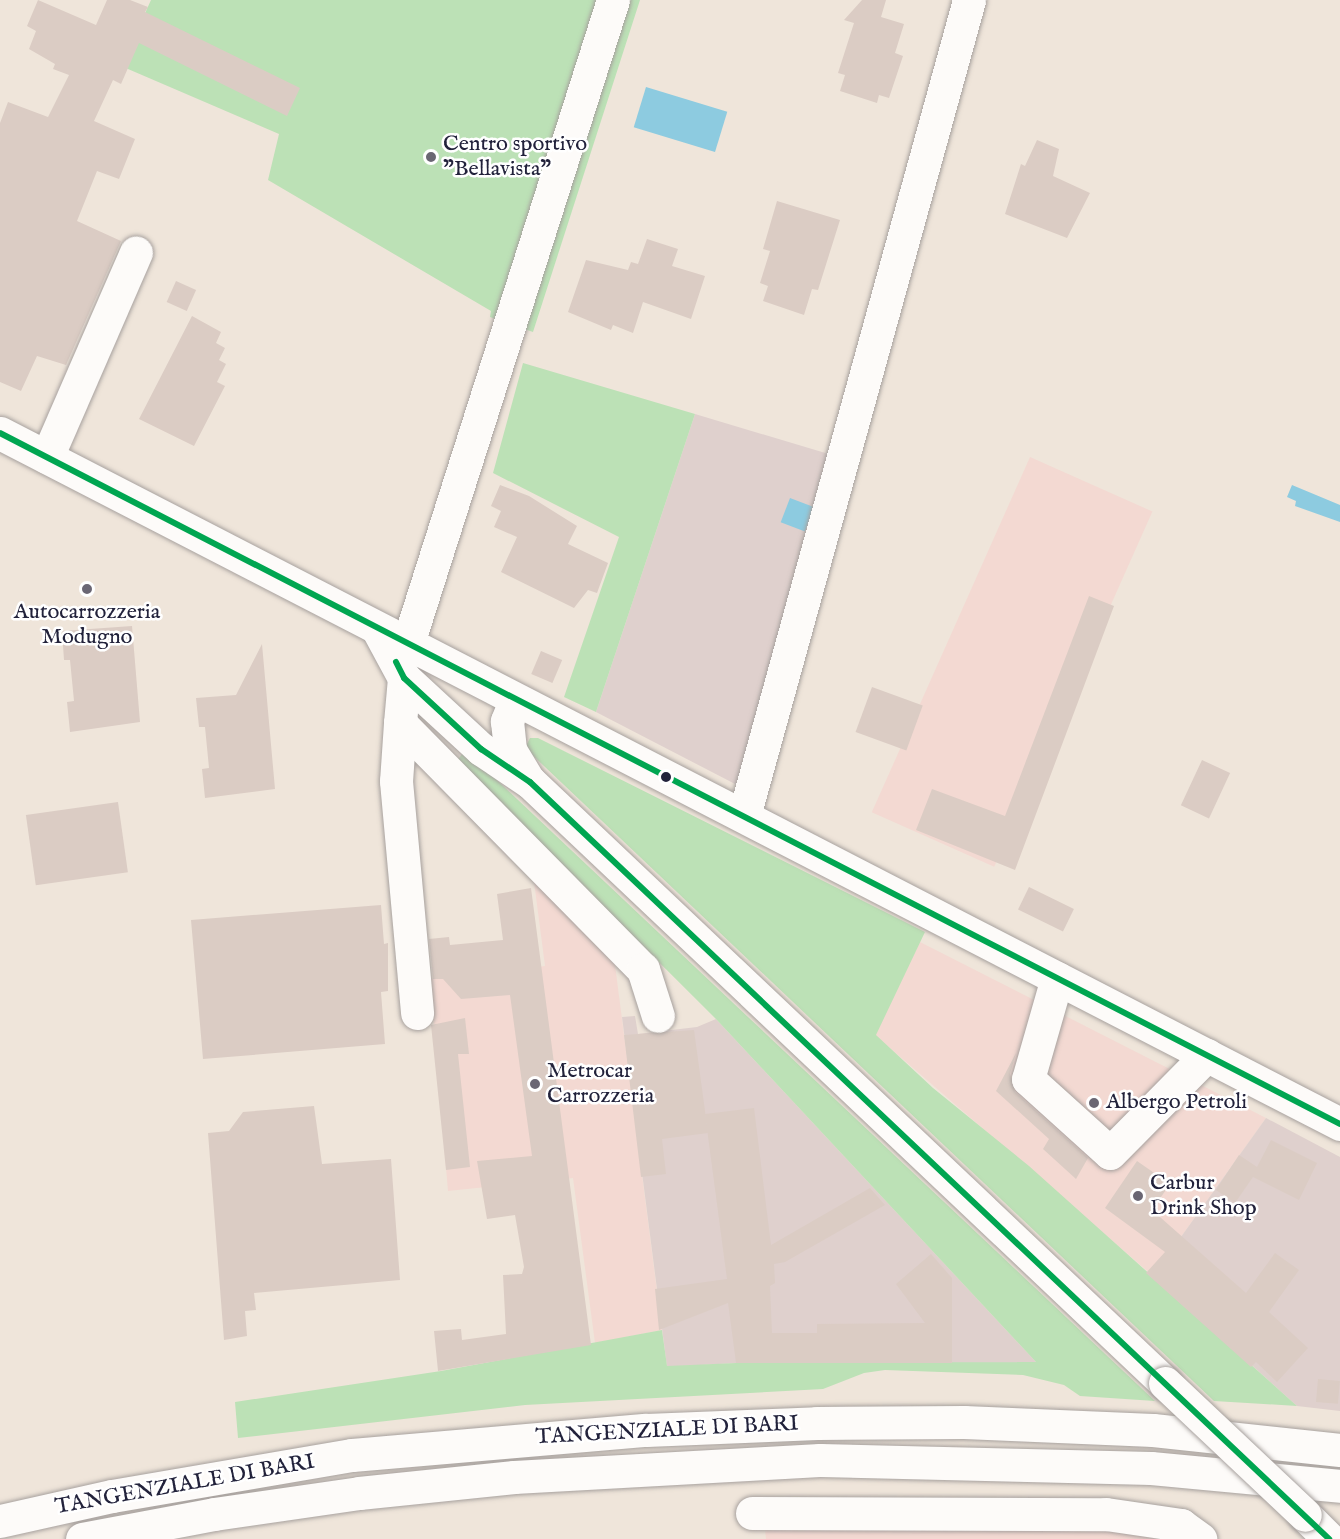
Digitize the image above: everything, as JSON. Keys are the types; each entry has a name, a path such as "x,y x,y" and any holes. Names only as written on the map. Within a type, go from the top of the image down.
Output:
{"main road":[{"path":"408,643 613,0"},
{"path":"744,816 969,0"},
{"path":"47,457 136,252"},
{"path":"0,433 408,643 515,701 744,816 1340,1124"},
{"path":"377,628 404,678 481,749 530,782 1329,1539"},
{"path":"404,678 396,781 417,1013"},
{"path":"515,701 507,721 510,750 530,782"},
{"path":"400,723 643,969 658,1016"},
{"path":"1057,978 1028,1079 1110,1153 1207,1055"},
{"name":"TANGENZIALE DI BARI","path":"0,1521 112,1496 352,1455 646,1430 817,1423 964,1422 1154,1430 1324,1445 1340,1450"},
{"name":"TANGENZIALE DI BARI","path":"82,1539 214,1514 358,1493 514,1477 820,1460 1151,1468 1340,1486"},
{"path":"752,1513 1106,1514 1181,1525 1200,1539"}],"shaded area":[{"path":"695,414 832,455 737,785 596,712"},
{"path":"1030,457 1152,512 994,867 872,812"},
{"name":"Metrocar Carrozzeria","path":"533,874 614,957 662,1330 595,1343 573,1178 448,1191 430,979 545,966"},
{"name":"Albergo Petroli","path":"920,942 1266,1118 1153,1276 875,1035"},
{"path":"635,1016 638,1034 697,1027 716,1019 1037,1363 736,1363 667,1367 622,1017"},
{"path":"1266,1118 1340,1157 1340,1411 1297,1406 1153,1276"},
{"path":"764,1519 1114,1521 1187,1539 766,1539"}],"green space":[{"name":"Centro sportivo \"Bellavista\"","path":"151,0 640,0 533,332 490,317 491,311 268,180 279,134 121,66"},
{"path":"523,363 695,414 596,712 564,697 619,537 493,473"},
{"path":"530,738 538,738 925,932 876,1035 933,1088 1029,1166 1297,1406 1214,1401 525,748"},
{"path":"465,750 1155,1401 1080,1396 1064,1385 1023,1375 885,1370 864,1373 823,1389 525,1405 238,1438 235,1402 441,1371 662,1330 667,1366 736,1363 1036,1362 716,1019 457,761"}],"water":[{"path":"646,87 727,112 715,152 634,127"},
{"path":"1292,485 1340,505 1340,522 1295,506 1296,501 1287,497"},
{"path":"790,498 814,507 805,532 781,522"}],"building":[{"path":"38,0 96,25 107,0 130,0 148,7 145,12 300,88 287,116 139,43 121,84 113,80 94,121 135,139 119,179 97,171 77,221 121,241 66,365 37,356 21,391 0,382 0,123 8,102 48,117 69,75 53,69 55,64 29,49 36,31 27,26"},
{"path":"862,0 886,0 881,17 904,24 895,53 903,56 889,98 879,95 877,103 840,91 845,75 838,73 854,23 844,20"},
{"path":"1037,140 1059,149 1053,176 1090,193 1067,238 1005,214 1021,164 1025,166"},
{"path":"777,201 840,220 818,290 812,289 804,315 763,301 768,286 760,283 770,251 763,249"},
{"path":"647,239 678,249 672,266 705,276 691,319 643,302 633,333 613,325 611,330 568,312 586,260 628,270 631,262 638,264"},
{"path":"176,281 196,290 187,311 167,302"},
{"path":"192,316 221,332 216,343 225,348 219,360 226,364 217,382 225,386 194,446 139,419"},
{"path":"500,485 529,496 577,526 568,544 608,563 597,593 588,590 574,608 501,572 517,537 494,527 501,511 491,506"},
{"path":"1089,596 1114,606 1015,870 916,830 932,789 1005,816"},
{"path":"132,626 140,722 70,732 67,702 74,701 70,660 64,660 62,631"},
{"path":"262,644 275,789 205,798 202,769 209,768 205,727 199,727 196,698 236,695"},
{"path":"541,651 562,660 552,683 531,674"},
{"path":"872,687 923,705 906,751 856,732"},
{"path":"1202,760 1230,773 1209,818 1181,805"},
{"path":"118,802 128,872 36,885 26,815"},
{"path":"1029,887 1074,909 1063,931 1018,909"},
{"path":"531,888 591,1345 438,1371 434,1331 461,1329 462,1340 506,1334 503,1275 522,1274 524,1267 515,1215 487,1219 477,1161 532,1156 510,995 461,999 443,979 433,979 429,939 449,937 450,945 503,940 497,894"},
{"path":"381,905 384,944 388,943 388,991 381,992 385,1044 203,1059 191,920"},
{"path":"465,1018 469,1054 458,1054 470,1167 446,1170 431,1025"},
{"path":"694,1030 708,1133 662,1139 666,1174 641,1177 624,1035"},
{"path":"1016,1053 1010,1074 1015,1092 1088,1158 1076,1179 1043,1149 1049,1139 996,1091"},
{"path":"314,1106 322,1164 391,1159 400,1280 254,1293 256,1310 245,1311 247,1336 224,1340 208,1133 229,1131 243,1112"},
{"path":"754,1108 771,1245 870,1188 885,1205 785,1262 774,1264 775,1283 770,1286 772,1333 817,1333 817,1324 925,1323 896,1284 931,1254 952,1278 952,1363 736,1363 728,1303 659,1330 655,1289 727,1279 705,1114"},
{"path":"1271,1140 1317,1163 1299,1200 1253,1177 1235,1203 1216,1190 1239,1155 1257,1167"},
{"path":"1137,1161 1170,1184 1152,1210 1246,1293 1275,1253 1299,1270 1269,1312 1308,1348 1277,1382 1256,1362 1251,1367 1146,1273 1165,1252 1105,1208"},
{"path":"1318,1379 1340,1381 1338,1404 1316,1402"}],"transit line":[{"path":"0,433 1340,1124"},
{"path":"396,662 404,678 481,749 530,782 1329,1539"}],"place":[{"name":"Centro sportivo \"Bellavista\"","path":"431,157"},
{"name":"Autocarrozzeria Modugno","path":"87,589"},
{"name":"Metrocar Carrozzeria","path":"535,1084"},
{"name":"Albergo Petroli","path":"1094,1103"},
{"name":"Carbur Drink Shop","path":"1138,1196"}]}
